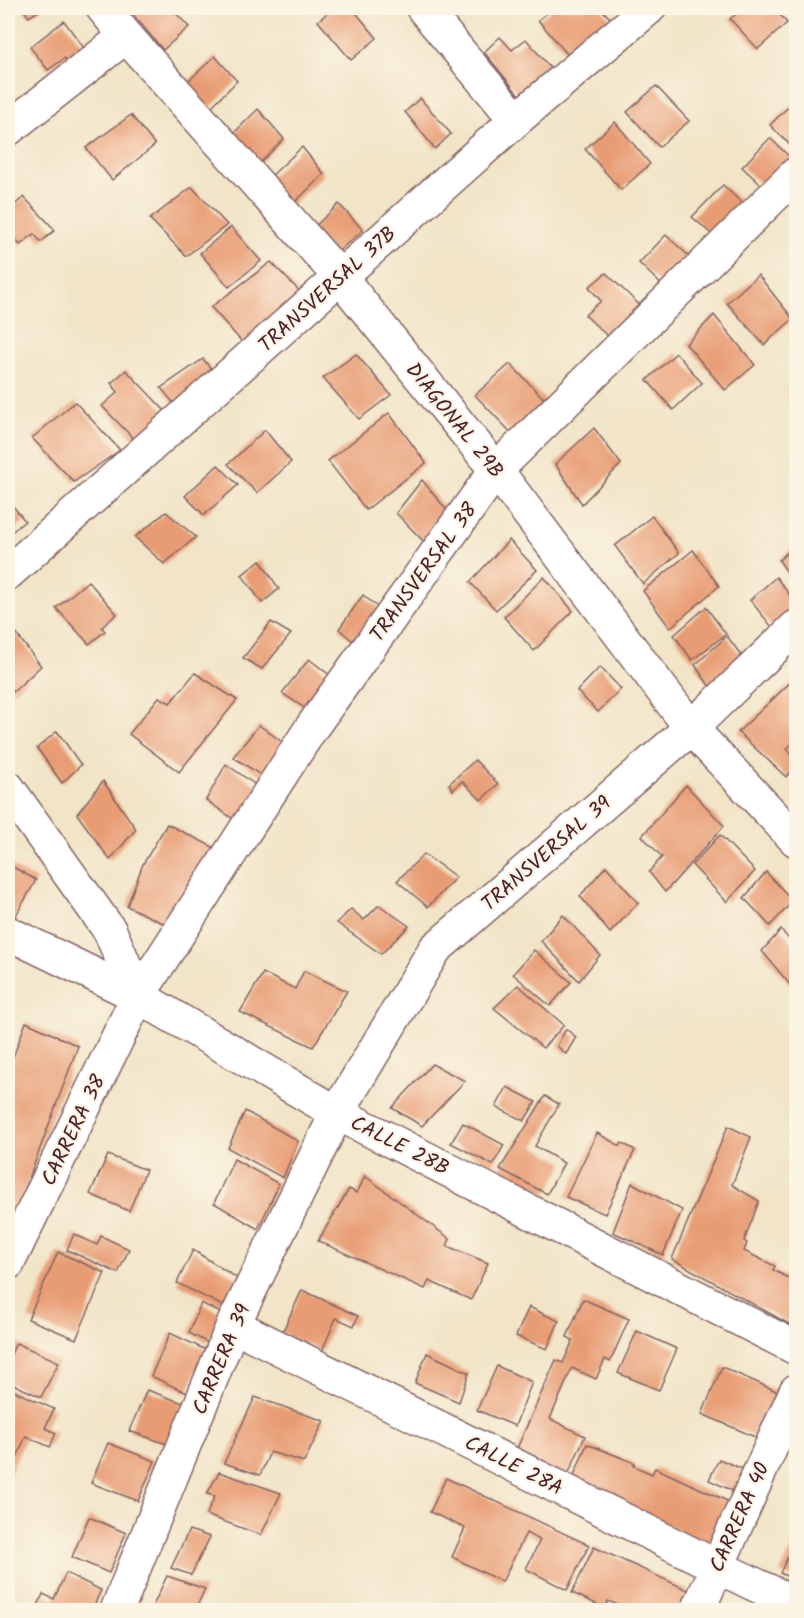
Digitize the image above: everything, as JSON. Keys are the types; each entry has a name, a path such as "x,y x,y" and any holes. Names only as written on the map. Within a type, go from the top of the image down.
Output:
{"street":[{"name":"DIAGONAL 29B","path":"103,8 340,277 496,470 691,728 796,840"},
{"path":"423,8 516,120"},
{"name":"TRANSVERSAL 37B","path":"8,573 516,120 649,8"},
{"path":"8,129 126,36"},
{"name":"TRANSVERSAL 38","path":"138,996 312,727 496,470 796,174"},
{"name":"TRANSVERSAL 39","path":"337,1113 435,949 691,728 796,627"},
{"path":"8,788 110,931 138,996"},
{"name":"CALLE 28B","path":"8,933 138,996 337,1113 796,1348"},
{"name":"CARRERA 38","path":"8,1263 138,996"},
{"name":"CARRERA 39","path":"117,1611 233,1325 337,1113"},
{"name":"CALLE 28A","path":"233,1325 796,1604"},
{"name":"CARRERA 40","path":"698,1611 716,1566 796,1391"}],"building":[{"path":"22,8 43,8 29,17"},
{"path":"134,8 171,8 189,27 163,50 130,11"},
{"path":"333,8 352,8 377,38 351,60 318,21"},
{"path":"554,8 600,8 612,20 568,55 538,20"},
{"path":"744,8 774,8 787,23 758,49 730,19"},
{"path":"64,21 90,56 73,70 65,58 48,70 30,47"},
{"path":"500,37 512,50 526,39 551,69 519,95 484,52"},
{"path":"215,56 237,81 209,109 186,83"},
{"path":"656,86 689,121 659,147 627,112"},
{"path":"420,98 451,134 435,149 405,112"},
{"path":"796,99 796,151 770,125"},
{"path":"258,109 284,139 257,166 231,136"},
{"path":"131,115 155,145 112,180 86,148"},
{"path":"615,122 650,164 621,190 585,149"},
{"path":"770,138 796,163 772,195 742,167"},
{"path":"302,147 324,174 291,206 268,179"},
{"path":"723,185 753,213 723,244 692,217"},
{"path":"192,187 227,225 186,256 150,219"},
{"path":"24,197 55,230 41,242 34,234 20,245 8,230 8,210"},
{"path":"339,204 363,230 333,256 311,230"},
{"path":"231,227 261,261 229,287 200,253"},
{"path":"666,235 701,267 671,294 639,263"},
{"path":"271,262 311,303 249,350 211,307"},
{"path":"606,273 650,315 619,347 585,315 601,301 589,287"},
{"path":"758,275 793,319 764,345 727,303"},
{"path":"714,315 755,365 725,390 686,344"},
{"path":"676,353 702,383 673,410 647,380"},
{"path":"356,354 391,395 359,419 323,378"},
{"path":"203,359 216,375 176,406 161,388"},
{"path":"510,364 555,410 521,443 475,395"},
{"path":"126,370 167,413 134,439 102,406 118,392 111,383"},
{"path":"75,402 120,450 74,482 32,438"},
{"path":"389,413 426,463 366,510 328,461"},
{"path":"594,428 621,464 582,504 555,464"},
{"path":"265,430 291,462 257,493 228,464"},
{"path":"218,465 238,485 204,515 185,496"},
{"path":"422,480 450,514 428,546 396,513"},
{"path":"8,500 25,521 8,535"},
{"path":"166,512 196,537 164,564 135,537"},
{"path":"652,516 679,553 643,584 615,546"},
{"path":"509,540 537,570 496,610 470,582"},
{"path":"796,544 796,586 779,560"},
{"path":"693,550 719,586 670,628 643,591"},
{"path":"260,560 279,589 262,603 242,575"},
{"path":"544,577 573,611 534,651 504,617"},
{"path":"776,577 796,603 796,613 776,632 750,600"},
{"path":"88,581 117,614 102,627 105,631 89,644 56,608"},
{"path":"363,595 381,610 356,644 339,629"},
{"path":"706,607 726,634 692,660 674,635"},
{"path":"271,622 291,634 262,669 243,658"},
{"path":"8,623 41,666 13,692 8,684"},
{"path":"727,636 749,666 716,696 695,665"},
{"path":"309,659 336,680 312,713 282,693"},
{"path":"600,667 621,689 598,712 577,691"},
{"path":"195,673 237,700 179,772 129,734 159,697 170,703"},
{"path":"796,677 796,740 787,749 796,760 796,766 786,777 738,732"},
{"path":"259,725 293,750 270,781 233,757"},
{"path":"57,731 81,765 62,783 37,748"},
{"path":"475,760 498,784 481,800 462,781 453,790 449,784"},
{"path":"226,764 267,793 246,828 206,800"},
{"path":"103,781 136,829 110,860 77,814"},
{"path":"686,785 724,826 665,892 649,872 662,857 642,836"},
{"path":"167,824 217,849 171,927 127,906 143,864"},
{"path":"720,835 755,871 727,902 692,865"},
{"path":"424,854 456,877 428,907 397,881"},
{"path":"8,864 36,880 15,917 8,913"},
{"path":"606,866 638,903 610,933 580,896"},
{"path":"766,872 793,901 770,926 744,898"},
{"path":"379,905 409,926 381,954 337,923 351,909 364,920"},
{"path":"563,915 600,955 579,981 541,941"},
{"path":"781,930 796,947 796,992 762,951"},
{"path":"534,950 571,982 550,1006 513,974"},
{"path":"304,971 347,991 313,1047 240,1012 263,973 295,989"},
{"path":"518,985 564,1025 543,1048 494,1008"},
{"path":"26,1022 78,1046 8,1235 8,1071"},
{"path":"566,1029 576,1037 566,1054 557,1046"},
{"path":"432,1064 465,1081 422,1126 392,1108"},
{"path":"507,1087 536,1102 524,1121 496,1107"},
{"path":"545,1096 559,1104 535,1146 564,1163 547,1194 500,1169"},
{"path":"245,1111 298,1141 283,1178 228,1148"},
{"path":"463,1123 504,1145 493,1165 451,1143"},
{"path":"728,1126 751,1137 732,1185 759,1201 744,1241 747,1243 744,1251 775,1266 773,1270 796,1282 796,1328 672,1259"},
{"path":"597,1133 620,1146 622,1143 635,1150 605,1214 566,1197"},
{"path":"108,1155 146,1170 129,1211 90,1194"},
{"path":"234,1159 279,1184 258,1229 214,1203"},
{"path":"365,1176 450,1239 447,1246 488,1263 471,1300 429,1281 425,1289 318,1241 349,1189 357,1193"},
{"path":"632,1183 682,1210 663,1255 613,1232"},
{"path":"74,1234 97,1245 101,1236 129,1249 118,1273 67,1250"},
{"path":"193,1250 237,1278 223,1306 177,1283"},
{"path":"58,1252 105,1273 76,1339 28,1319"},
{"path":"302,1290 358,1316 354,1326 336,1318 322,1351 282,1333"},
{"path":"583,1299 629,1319 610,1362 605,1359 596,1379 572,1368 550,1419 585,1436 567,1477 515,1453 556,1360 563,1363 573,1340 567,1337"},
{"path":"201,1303 221,1313 208,1343 189,1333"},
{"path":"529,1307 559,1321 547,1349 516,1336"},
{"path":"637,1331 677,1349 659,1390 618,1373"},
{"path":"170,1333 206,1350 187,1393 151,1376"},
{"path":"16,1343 59,1362 41,1397 8,1382 8,1361"},
{"path":"427,1353 469,1373 459,1402 415,1383"},
{"path":"497,1366 532,1382 515,1426 477,1410"},
{"path":"722,1367 783,1394 762,1440 702,1414"},
{"path":"8,1388 54,1409 45,1428 56,1433 50,1447 26,1436 8,1479"},
{"path":"147,1390 183,1403 167,1444 129,1431"},
{"path":"255,1397 324,1421 304,1462 270,1452 260,1475 224,1463"},
{"path":"108,1443 155,1461 138,1501 91,1483"},
{"path":"587,1444 635,1463 634,1466 652,1474 655,1468 734,1504 715,1548 572,1480"},
{"path":"719,1459 745,1470 735,1492 709,1480"},
{"path":"219,1472 281,1493 261,1535 206,1515 215,1496 207,1494"},
{"path":"446,1478 589,1545 567,1590 526,1569 540,1540 526,1533 502,1582 452,1557 465,1528 430,1512"},
{"path":"89,1517 126,1533 109,1573 72,1557"},
{"path":"189,1530 210,1537 191,1575 171,1568"},
{"path":"796,1539 796,1580 780,1573"},
{"path":"594,1547 688,1590 679,1610 630,1610 608,1601 605,1608 572,1593"},
{"path":"66,1573 101,1590 92,1610 36,1610 43,1594 54,1599"},
{"path":"167,1576 205,1589 195,1610 151,1610"}]}
